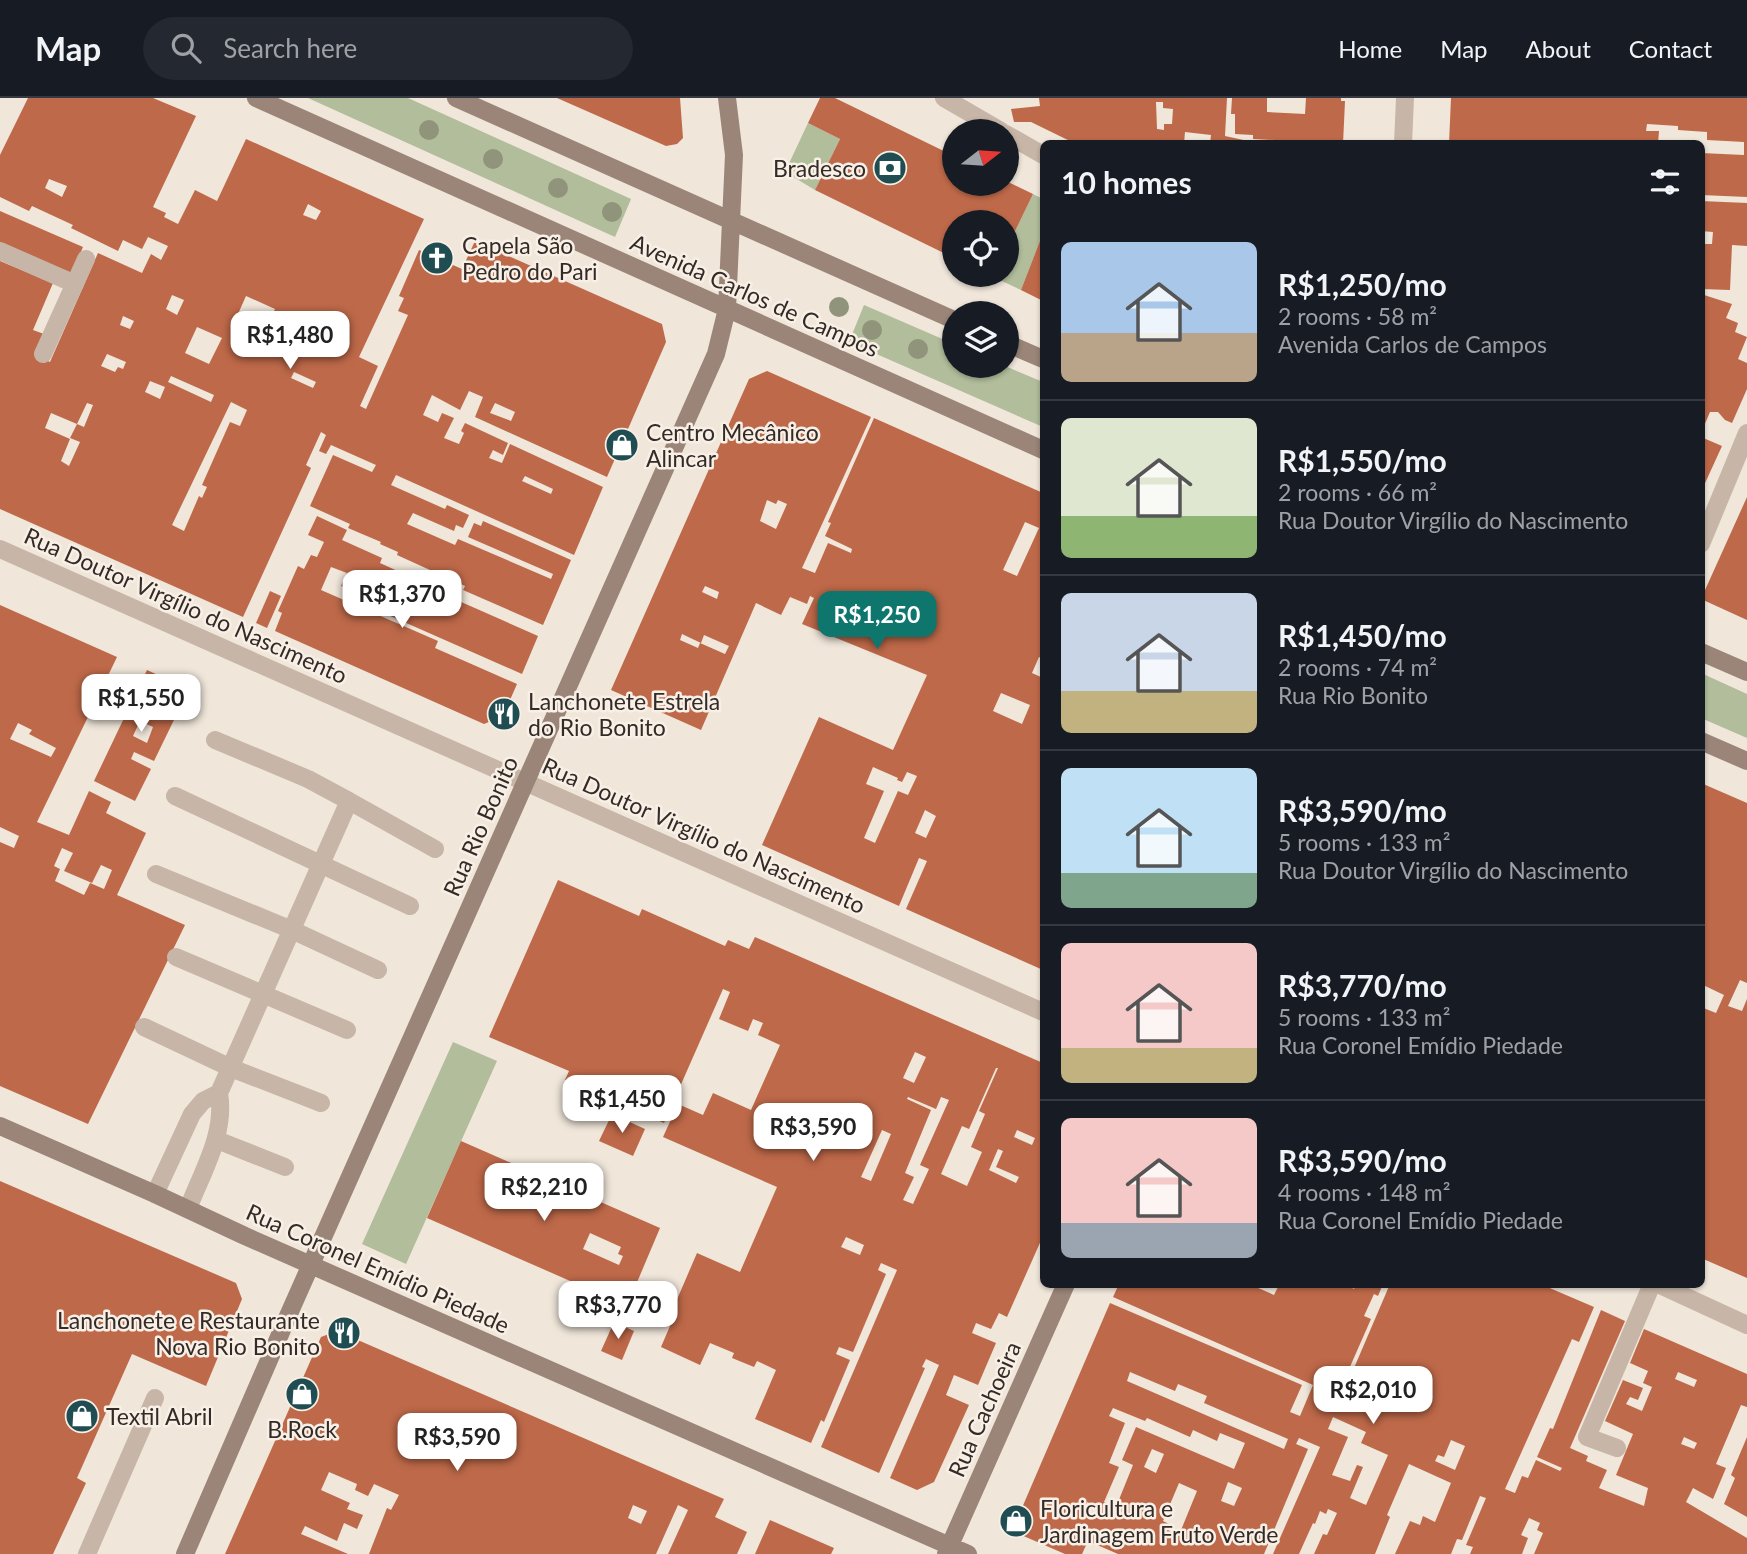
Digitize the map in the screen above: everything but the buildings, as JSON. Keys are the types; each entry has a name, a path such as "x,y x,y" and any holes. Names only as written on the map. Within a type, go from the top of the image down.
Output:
{"street":[{"name":"Avenida Carlos de Campos","path":"256,98 1040,449"},
{"path":"456,98 942,315"},
{"name":"Rua Rio Bonito","path":"185,1554 716,354 727,309 732,221 734,155 727,98"},
{"path":"944,98 981,119"},
{"path":"1403,140 1405,98"},
{"path":"1019,141 1040,153"},
{"path":"0,251 75,284"},
{"path":"43,354 86,259"},
{"path":"1019,349 1040,358"},
{"path":"1705,534 1747,433"},
{"name":"Rua Doutor Virgílio do Nascimento","path":"0,550 1040,1011"},
{"path":"1705,654 1747,672"},
{"path":"215,740 308,779 435,849"},
{"path":"1705,743 1747,761"},
{"path":"175,796 410,906"},
{"path":"188,1209 217,1140 222,1108 219,1094 349,801"},
{"path":"156,874 292,930 378,970"},
{"path":"176,957 347,1030"},
{"path":"144,1027 231,1068 321,1102"},
{"path":"155,1194 192,1114 203,1101 219,1094"},
{"name":"Rua Coronel Emídio Piedade","path":"0,1126 948,1550 968,1554"},
{"path":"217,1140 285,1167"},
{"name":"Rua Cachoeira","path":"948,1550 1064,1288"},
{"path":"1617,1448 1587,1437 1650,1288"},
{"path":"1667,1288 1747,1325"},
{"path":"87,1554 155,1398"}],"green space":[{"path":"308,98 408,98 631,199 615,237"},
{"path":"808,123 840,139 815,190 785,172"},
{"path":"1033,194 1040,198 1040,241 1021,290 1015,287 1019,287 1019,223"},
{"path":"864,305 942,339 942,378 1019,378 1019,372 1040,381 1040,426 849,342"},
{"path":"1705,675 1747,694 1747,738 1705,720"},
{"path":"453,1042 497,1061 406,1264 362,1244"}],"place":[{"name":"Bradesco","path":"890,168"},
{"name":"Capela São Pedro do Pari","path":"437,258"},
{"name":"Centro Mecânico Alincar","path":"622,445"},
{"name":"Lanchonete Estrela do Rio Bonito","path":"504,714"},
{"name":"Lanchonete e Restaurante Nova Rio Bonito","path":"344,1333"},
{"name":"B.Rock","path":"302,1394"},
{"name":"Textil Abril","path":"82,1416"},
{"name":"Floricultura e Jardinagem Fruto Verde","path":"1016,1521"}]}
